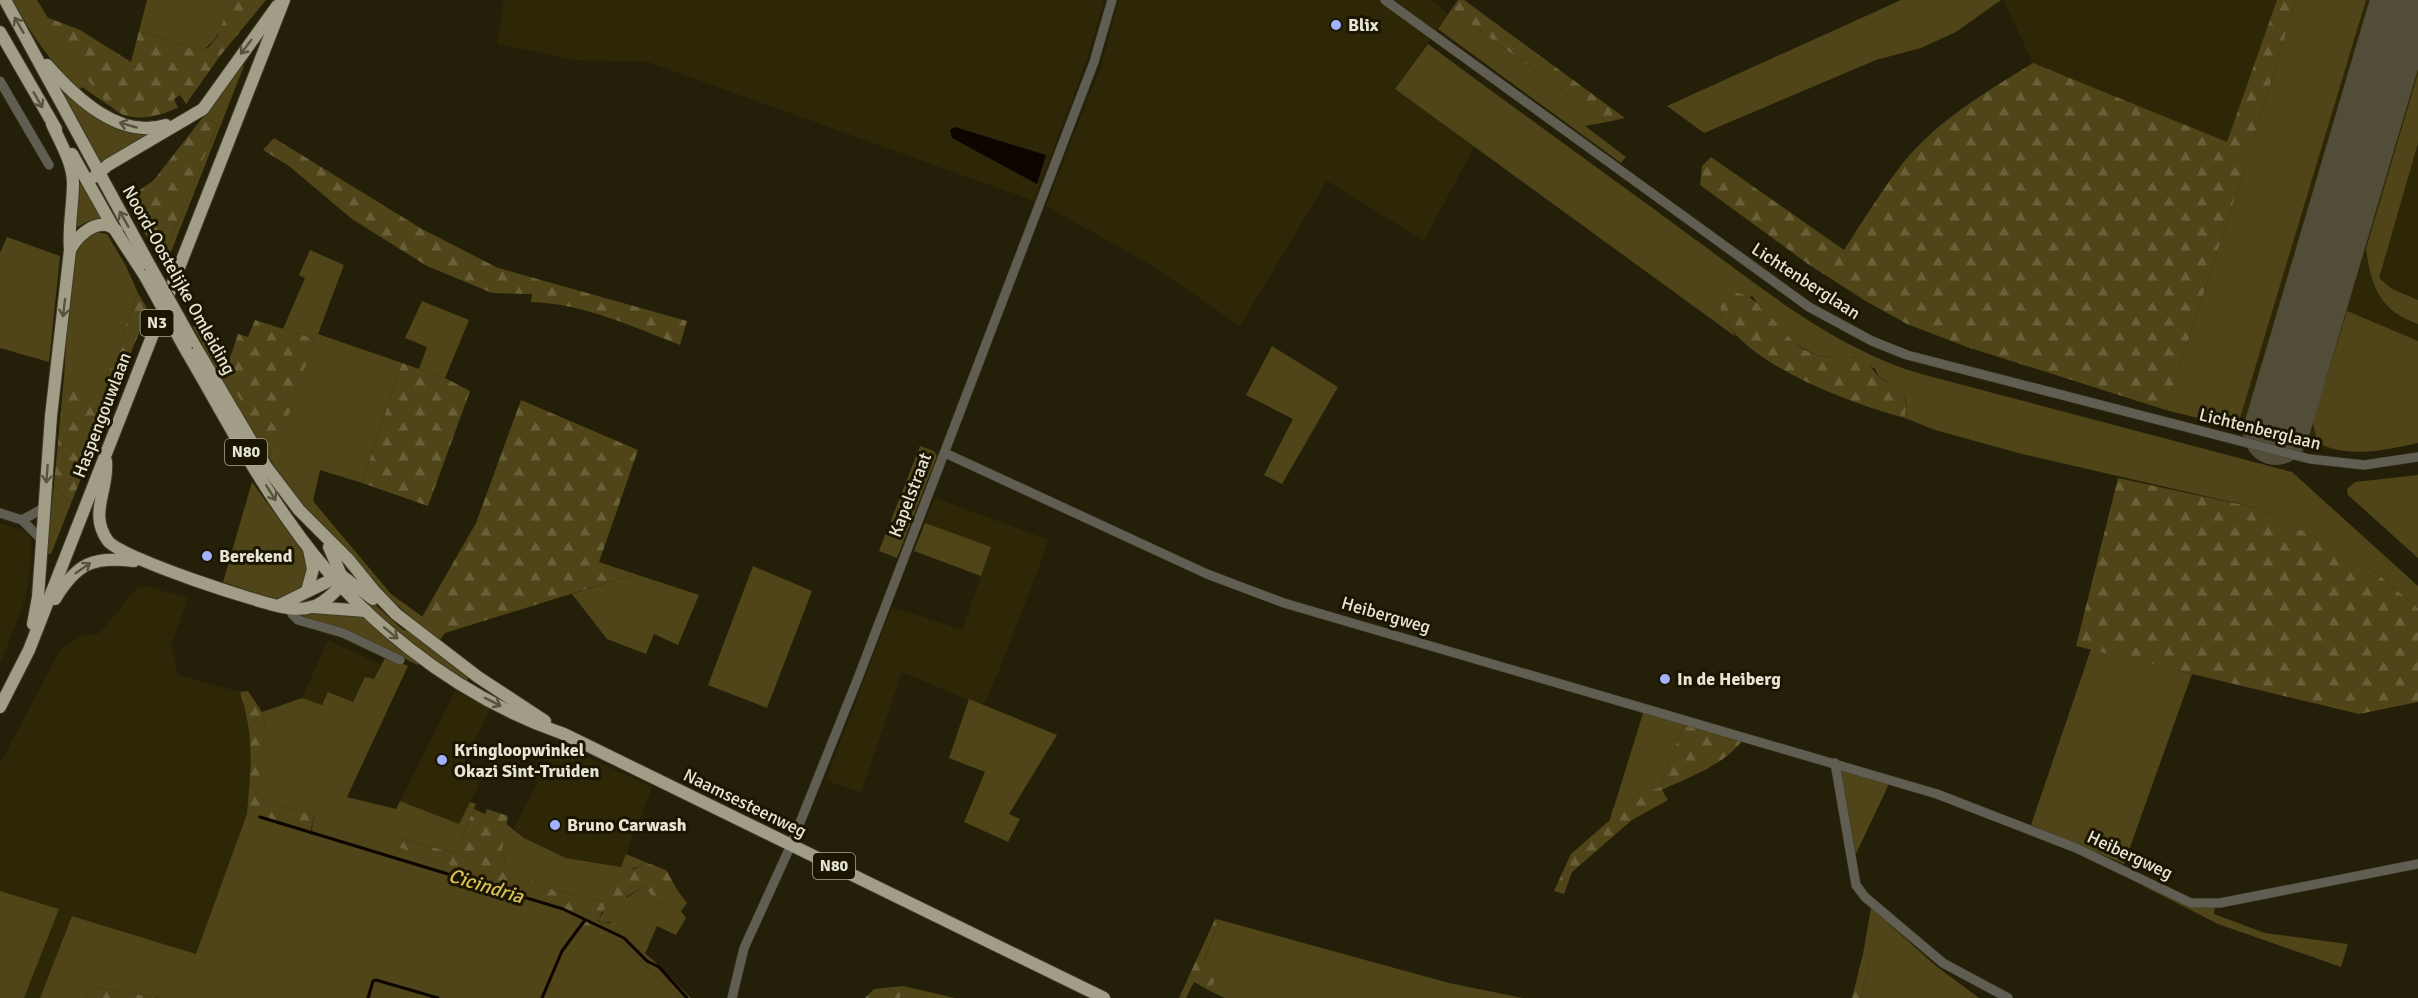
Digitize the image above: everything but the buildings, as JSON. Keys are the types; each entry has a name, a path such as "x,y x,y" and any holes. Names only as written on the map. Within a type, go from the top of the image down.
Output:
{"main road":[{"name":"Noord-Oostelijke Omleiding","path":"5,0 99,172 148,271 277,504 309,548 339,579"},
{"path":"88,182 99,172 203,109 283,0"},
{"name":"Haspengouwlaan","path":"0,707 29,650 283,0"},
{"name":"Noord-Oostelijke Omleiding","path":"0,32 113,227"},
{"path":"32,47 56,76 82,99 107,117 129,127 154,129 178,122 203,109"},
{"path":"29,650 38,597 51,416 70,249 73,182 72,170 52,124"},
{"path":"70,249 82,232 97,226 113,227"},
{"name":"N80","path":"113,227 148,271"},
{"name":"Noord-Oostelijke Omleiding","path":"190,347 267,468 299,510 349,560"},
{"path":"105,457 107,473 98,502 98,515 102,529 117,549 141,562"},
{"path":"299,510 302,518 330,549 339,579 396,614"},
{"path":"308,591 313,569 309,548"},
{"path":"29,650 44,627 54,601 68,578 93,560 108,558 141,562 286,605 366,610"},
{"name":"Naamsesteenweg","path":"349,560 396,614 478,677 564,734 1104,998"},
{"path":"286,605 308,591 339,579"},
{"path":"313,607 339,579"},
{"name":"Naamsesteenweg","path":"339,579 366,610 428,663 467,688 540,726 564,734"}],"street":[{"name":"Kapelstraat","path":"732,998 744,948 791,845 945,453 1090,71 1112,0"},
{"name":"Lichtenberglaan","path":"1385,0 1809,307 1872,341 1943,366 2310,459 2364,465 2418,457"},
{"path":"0,81 49,165"},
{"name":"Heibergweg","path":"945,453 1207,574 1255,593 1937,794 2076,848 2191,903 2220,903 2418,864"},
{"path":"22,520 44,508"},
{"path":"0,513 22,520 41,539"},
{"path":"286,605 298,620 343,633 400,660"},
{"path":"1835,763 1856,885 1864,897 1943,963 2008,998"}],"shaded area":[{"path":"504,0 1104,0 1088,57 1034,201 648,62 575,60 497,44"},
{"path":"1119,0 1432,0 1448,14 1395,89 1474,147 1424,241 1327,181 1240,326 1151,265 1046,206 1101,66"},
{"path":"2003,0 2418,0 2418,443 2373,452 2330,450 2166,410 2250,152 2033,63"},
{"path":"955,127 1046,155 1037,184 952,138 950,130"},
{"path":"935,498 1049,540 1003,661 983,706 902,672 861,793 826,780 892,607 962,630 991,548 925,523"},
{"path":"0,523 24,531 30,537 32,552 26,598 0,664"},
{"path":"146,586 188,598 171,645 178,675 240,692 251,730 252,757 247,814 196,954 73,916 40,998 24,998 59,909 0,891 0,764 60,650 78,637 100,633 138,587"},
{"path":"328,640 381,665 374,679 365,677 353,702 329,692 322,705 302,698"},
{"path":"455,691 490,709 461,770 481,780 459,824 400,801"},
{"path":"558,743 652,787 621,867 566,858 524,838 514,828"}],"green space":[{"path":"12,0 37,0 72,57 111,107 82,87 79,90 69,80 42,48"},
{"path":"147,0 235,0 213,42 200,51 139,31"},
{"path":"235,0 266,0 220,56 186,104 180,95 174,99 178,108 145,117 124,115 104,99 71,56 46,17 80,30 131,62 139,31 200,51 209,47 217,37 227,11"},
{"path":"1458,0 1464,0 1625,118 1607,122 1451,10"},
{"path":"1901,0 2001,0 1956,32 1921,48 1876,60 1704,133 1667,106"},
{"path":"2277,0 2296,0 2166,410 1967,347 1907,324 1808,264 1700,185 1702,166 1711,157 1844,250 1887,184 1931,133 1964,108 2033,63 2227,142"},
{"path":"2296,0 2366,0 2237,428 2166,410"},
{"path":"1451,10 1607,122 1585,126 1626,157 1621,163 1438,29"},
{"path":"1428,44 1777,299 1862,351 1925,375 2292,472 2418,586 2418,608 2379,575 2329,544 2257,508 2022,454 1935,430 1905,418 1905,395 1879,377 1875,369 1854,357 1848,360 1815,355 1788,339 1752,296 1721,313 1736,337 1395,89"},
{"path":"240,63 244,66 165,267 162,260 218,124 203,117"},
{"path":"2418,73 2418,143 2379,278 2392,289 2418,300 2418,324 2395,312 2380,296 2371,274 2366,249"},
{"path":"58,83 89,110 111,124 136,133 150,135 102,164"},
{"path":"203,117 218,124 162,260 132,214 131,203 137,192 154,180"},
{"path":"274,138 422,229 498,268 687,321 680,345 588,311 550,303 531,302 532,294 492,293 427,266 352,219 289,166 263,150"},
{"path":"79,176 104,219 87,222 74,229"},
{"path":"95,232 107,234 125,264 138,293 99,398 64,377 71,261 79,244"},
{"path":"7,237 60,256 49,362 0,348 0,253"},
{"path":"310,250 344,265 318,334 402,363 362,483 320,470 313,501 391,594 445,633 439,641 359,568 329,537 297,498 250,427 193,327 198,324 273,456 315,339 283,329 305,278 299,275"},
{"path":"1732,292 1745,295 1756,302 1803,349 1821,356 1862,358 1881,379 1902,389 1906,401 1905,418 1833,394 1782,369 1759,354 1740,339 1723,317 1722,302"},
{"path":"138,293 148,310 72,501 60,494 54,485 64,377 99,397"},
{"path":"422,301 469,320 445,378 419,369 427,347 405,338"},
{"path":"2347,311 2418,341 2418,443 2353,452 2328,447 2317,442 2313,422"},
{"path":"255,320 315,339 274,457 225,373 238,334 248,337"},
{"path":"1272,346 1338,387 1282,484 1264,475 1293,419 1246,395"},
{"path":"402,363 445,378 470,391 428,506 362,483"},
{"path":"521,400 638,450 599,562 635,574 445,633 422,617 476,523"},
{"path":"920,446 934,451 937,456 897,558 879,551"},
{"path":"2418,475 2418,558 2348,495 2347,489 2355,482"},
{"path":"2118,478 2257,508 2329,544 2379,575 2418,608 2418,702 2359,714 2076,646"},
{"path":"252,482 307,558 309,565 304,586 285,599 276,600 223,582"},
{"path":"54,485 60,494 72,501 51,554 46,554"},
{"path":"925,523 991,547 981,576 914,551"},
{"path":"753,566 812,591 767,708 708,685"},
{"path":"635,574 699,595 678,645 654,634 646,654 607,639 572,594"},
{"path":"348,586 357,588 403,630 414,632 470,676 465,683 406,642"},
{"path":"318,611 362,616 419,661 418,665 342,629 299,615 299,612"},
{"path":"2091,649 2192,674 2124,864 2031,825"},
{"path":"386,656 408,666 347,797 396,809 400,801 459,824 470,802 476,804 455,853 395,837 451,864 449,873 583,919 582,925 621,942 680,998 160,998 89,986 86,998 40,998 72,916 196,954 247,814 311,835 314,814 266,802 266,729 262,712 302,698 322,705 328,692 353,702 365,677 374,679"},
{"path":"248,691 262,712 266,729 266,802 314,814 310,835 247,814 250,739 240,692"},
{"path":"969,699 1057,735 1009,814 1020,819 1008,842 964,822 985,772 949,758"},
{"path":"1644,710 1684,724 1660,787 1613,810"},
{"path":"1684,724 1742,741 1716,764 1662,790 1668,800 1632,820 1572,872 1564,894 1554,891 1571,854 1610,820 1613,808 1660,787"},
{"path":"1841,769 1889,784 1853,860 1840,771"},
{"path":"474,809 485,814 487,809 508,816 502,850 506,866 548,888 602,902 606,906 597,920 601,923 614,923 615,930 653,960 691,998 680,998 621,942 581,925 582,919 448,873 450,864 392,845 395,837 455,853"},
{"path":"505,823 524,838 566,858 621,867 626,854 650,864 633,868 626,898 644,886 658,904 678,891 687,903 681,911 686,918 676,935 657,926 645,954 615,930 610,922 601,923 597,919 603,913 602,902 548,888 506,866 502,850"},
{"path":"650,864 666,870 678,891 658,904 644,886 619,901 611,896 626,874 635,868"},
{"path":"2144,883 2215,907 2214,914 2265,933 2348,944 2341,967 2218,924 2143,886"},
{"path":"0,891 59,909 24,998 0,998"},
{"path":"1871,908 1936,966 1979,998 1862,998 1870,956 1863,954"},
{"path":"1215,919 1220,920 1204,960 1220,969 1210,991 1194,982 1186,998 1179,998"},
{"path":"1220,920 1449,983 1523,998 1225,998 1210,991 1220,969 1204,961"},
{"path":"1863,954 1870,956 1862,998 1852,998"},
{"path":"89,986 160,998 86,998"},
{"path":"903,986 955,998 900,998"},
{"path":"903,986 900,998 865,998 874,989"}],"waterway":[{"name":"Cicindria","path":"260,817 563,909 624,938 647,961 659,967 687,998"},
{"path":"542,998 562,951 585,920"},
{"path":"368,998 373,981 376,980 438,998"}],"runway":[{"path":"2276,432 2404,0"}],"place":[{"name":"Blix","path":"1336,25"},
{"name":"Berekend","path":"207,556"},
{"name":"In de Heiberg","path":"1665,679"},
{"name":"Kringloopwinkel Okazi Sint-Truiden","path":"442,760"},
{"name":"Bruno Carwash","path":"555,825"}]}
